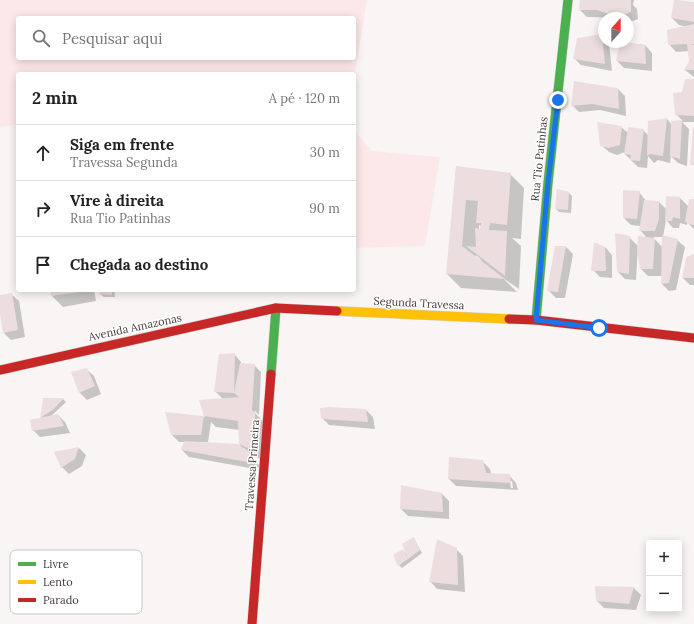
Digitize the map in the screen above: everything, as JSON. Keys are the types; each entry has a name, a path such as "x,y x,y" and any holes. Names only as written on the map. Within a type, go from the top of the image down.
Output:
{"street":[{"name":"Rua Tio Patinhas","path":"536,320 548,183 568,0"},
{"name":"Segunda Travessa","path":"276,308 536,320 694,338"},
{"name":"Avenida Amazonas","path":"0,370 276,308"},
{"name":"Travessa Primeira","path":"252,624 276,308"}],"shaded area":[{"path":"0,0 367,0 355,72 16,72 16,124 0,127"},
{"path":"356,133 372,151 440,157 425,246 356,248"}],"building":[{"path":"580,0 631,0 631,12 579,10"},
{"path":"674,0 694,2 694,22 671,18"},
{"path":"694,24 694,44 689,44 694,45 694,70 684,70 689,61 687,44 668,45 667,30"},
{"path":"598,35 598,48 603,48 605,64 573,59 577,38"},
{"path":"634,44 645,45 646,64 616,61 619,48 634,48"},
{"path":"685,79 694,79 694,116 675,115 673,93 682,92"},
{"path":"574,81 618,88 619,109 592,104 571,106"},
{"path":"667,118 663,156 650,154 647,156 648,121"},
{"path":"682,120 680,159 670,156 671,121"},
{"path":"597,122 622,126 620,145 609,148 600,146"},
{"path":"628,127 644,129 640,161 630,160 631,155 624,154"},
{"path":"693,127 694,165 690,165"},
{"path":"456,166 511,173 507,225 490,223 489,230 507,231 505,276 466,246 476,247 475,228 480,229 481,223 476,223 478,201 466,200 462,246 505,279 446,274"},
{"path":"557,189 569,192 568,210 555,209"},
{"path":"623,190 640,191 637,219 623,218"},
{"path":"666,196 680,197 680,219 673,217 672,221 665,221"},
{"path":"689,199 694,199 694,225 688,224 685,221"},
{"path":"644,200 659,201 659,219 655,231 639,231"},
{"path":"615,233 630,236 629,274 617,272"},
{"path":"662,235 678,239 669,283 661,284"},
{"path":"638,236 655,238 653,269 640,269 637,248"},
{"path":"594,242 605,247 606,271 591,271"},
{"path":"555,246 566,246 558,292 547,291"},
{"path":"694,254 694,278 682,278 686,257"},
{"path":"50,292 79,292 51,296"},
{"path":"99,292 112,292 112,295 99,294"},
{"path":"12,293 18,330 3,333 0,314 0,295"},
{"path":"235,353 234,393 214,392 219,354"},
{"path":"240,363 255,364 252,410 255,413 255,451 239,444 238,421 204,416 199,400 239,397 234,393"},
{"path":"87,368 95,386 79,393 71,372"},
{"path":"43,398 64,398 53,410 40,418"},
{"path":"320,408 366,409 368,422 321,419"},
{"path":"165,412 204,416 201,435 171,435"},
{"path":"58,414 64,426 32,431 30,420"},
{"path":"184,441 239,444 254,459 247,462 181,450"},
{"path":"79,447 75,459 61,468 54,452"},
{"path":"449,457 483,460 486,473 510,474 511,483 448,479"},
{"path":"401,485 442,493 443,512 400,509"},
{"path":"414,537 420,550 408,559 402,544"},
{"path":"437,539 457,548 458,585 429,582"},
{"path":"403,549 408,559 398,566 393,555"},
{"path":"595,586 634,587 629,604 596,601"}],"traffic: fast":[{"path":"536,320 548,183 568,0"},
{"path":"271,374 276,308"}],"traffic: slow":[{"path":"337,311 509,319"}],"traffic: jam":[{"path":"0,370 276,308 337,311"},
{"path":"509,319 536,320 694,338"},
{"path":"252,624 271,374"}],"route":[{"path":"558,100 548,183 536,320 599,328"}]}
